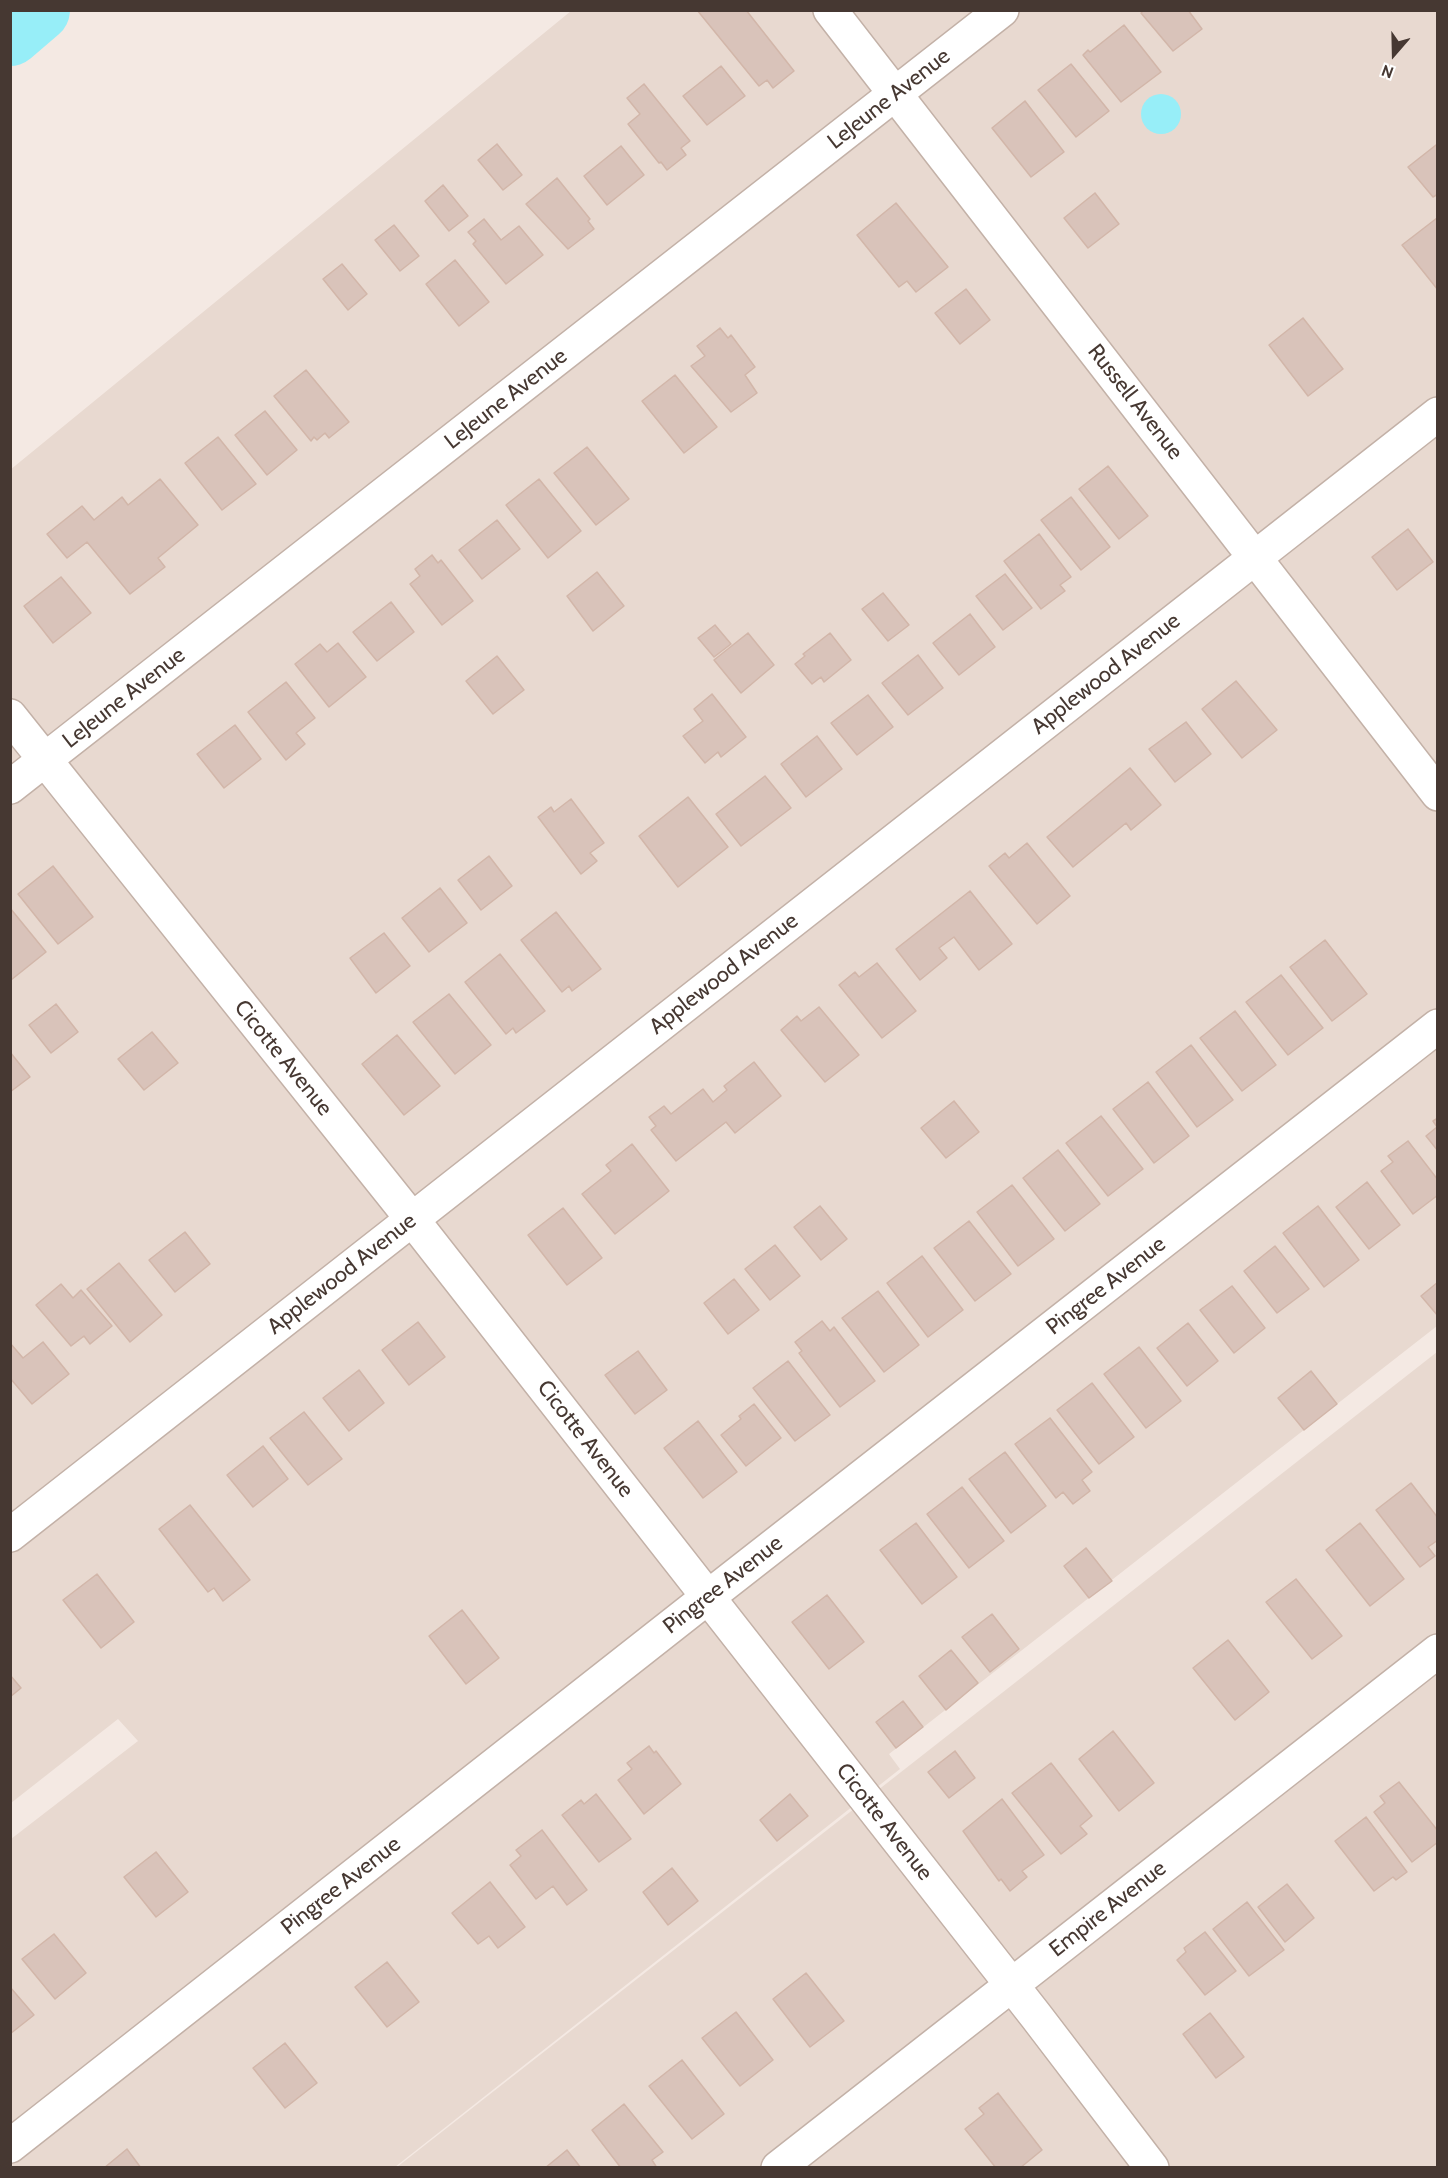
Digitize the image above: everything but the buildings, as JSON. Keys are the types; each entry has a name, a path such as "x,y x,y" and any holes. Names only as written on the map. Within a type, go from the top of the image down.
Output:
{"street":[{"name":"Russell Avenue","path":"830,10 1437,794"},
{"name":"LeJeune Avenue","path":"10,787 1002,10"},
{"name":"Applewood Avenue","path":"10,1535 1437,414"},
{"name":"Cicotte Avenue","path":"10,716 412,1219 1152,2168"},
{"name":"Pingree Avenue","path":"10,2146 1437,1026"},
{"name":"Empire Avenue","path":"778,2168 1437,1651"}],"shaded area":[{"path":"571,11 1437,11 1437,1326 889,1754 900,1769 395,2167 11,2167 11,1839 138,1741 118,1719 11,1803 10,470"},
{"path":"1437,1352 1437,2167 397,2167"}],"green space":[{"path":"11,10 39,10 39,11 11,34"}],"water":[{"path":"1161,94 1175,100 1181,114 1175,128 1161,134 1147,128 1141,114 1147,100"}],"waterway":[{"path":"10,34 38,10"}]}
